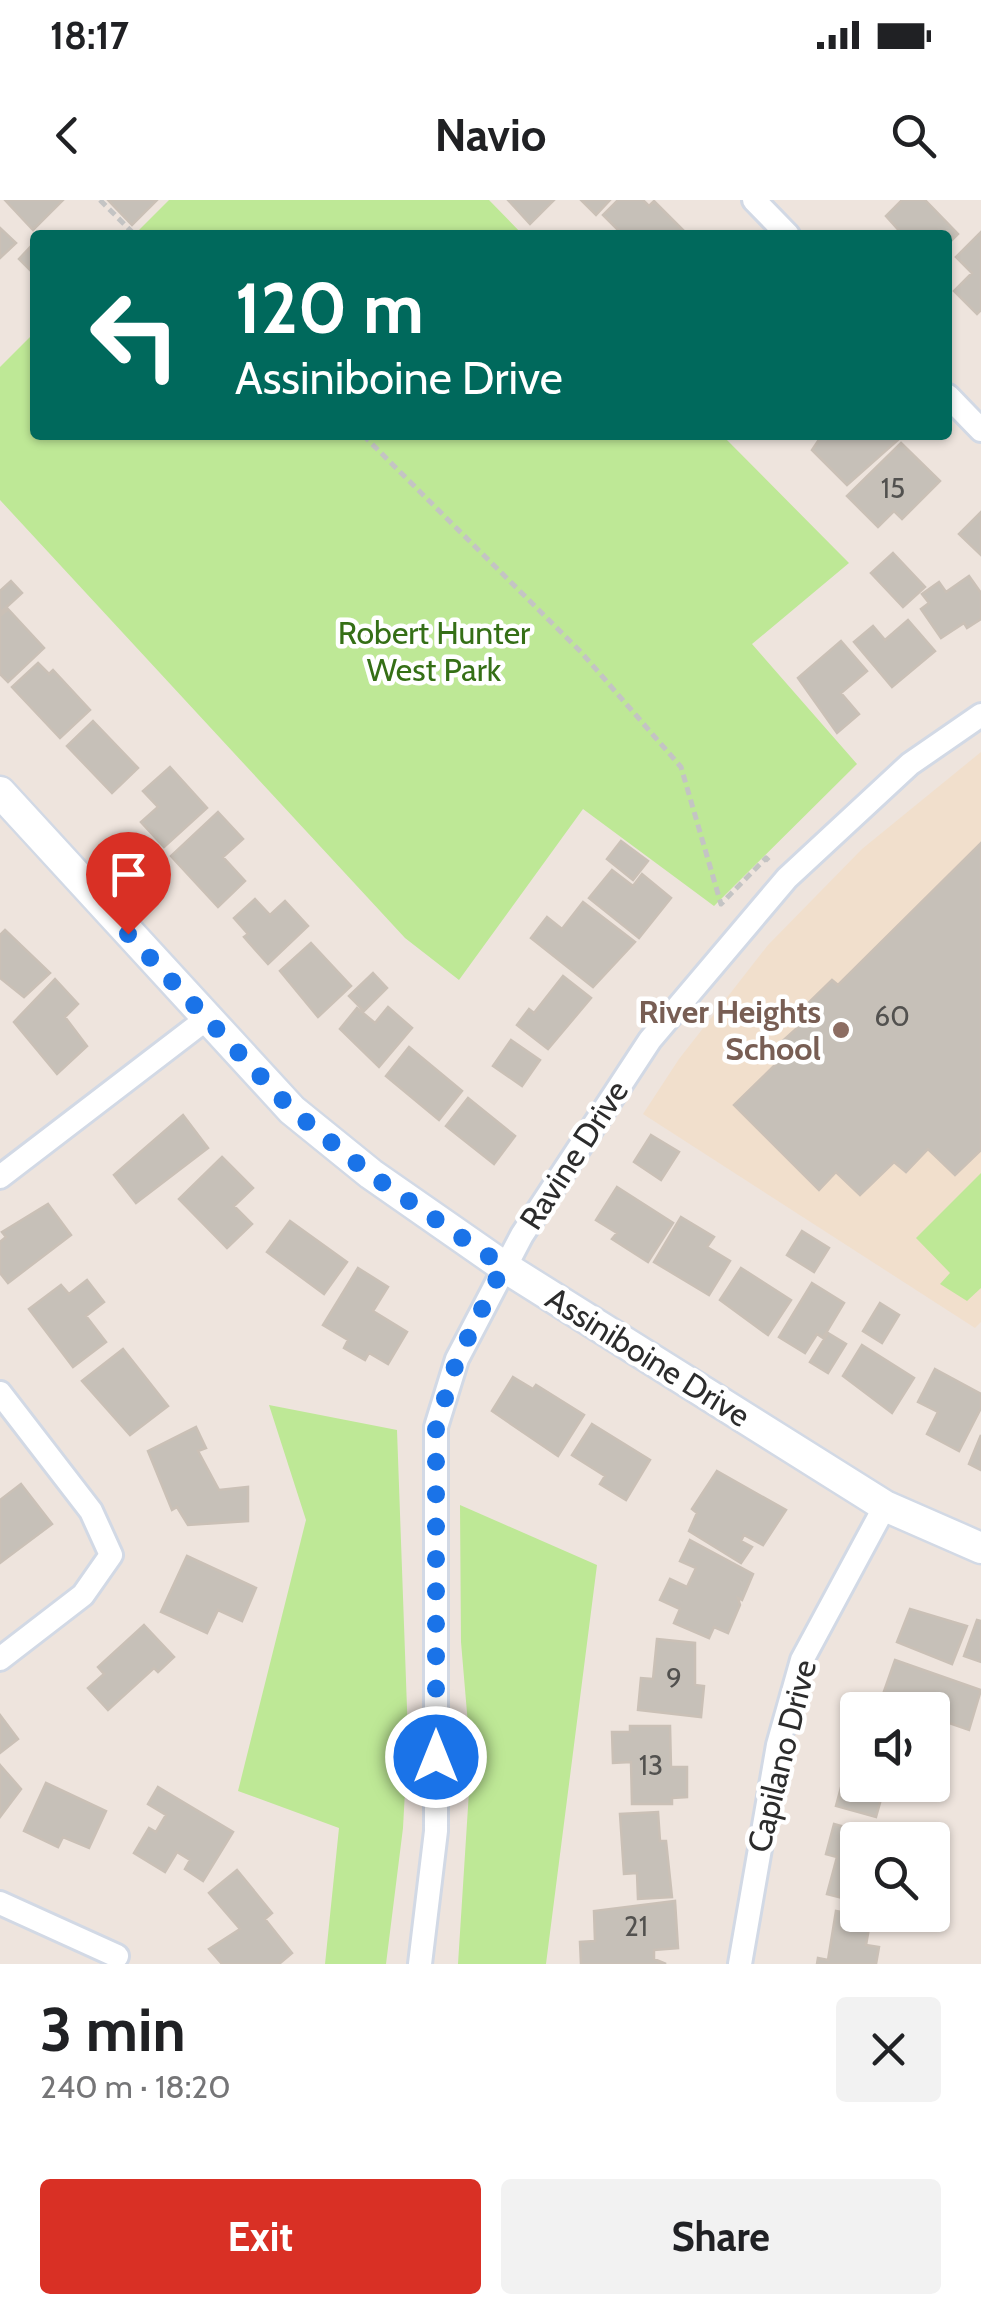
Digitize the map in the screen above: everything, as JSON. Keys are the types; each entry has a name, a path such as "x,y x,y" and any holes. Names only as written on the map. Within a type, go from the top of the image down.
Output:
{"street":[{"path":"754,200 783,230"},
{"path":"952,400 981,430"},
{"name":"Ravine Drive","path":"420,1964 436,1830 436,1427 457,1360 503,1266 650,1040 787,878 910,764 981,715"},
{"name":"Assiniboine Drive","path":"0,792 205,1020 292,1110 370,1174 503,1266 885,1506 981,1548"},
{"path":"0,1177 205,1020"},
{"path":"0,1393 91,1511 111,1554 83,1595 0,1660"},
{"name":"Capilano Drive","path":"740,1964 778,1746 802,1660 885,1506"},
{"path":"0,1903 117,1956"}],"path":[{"path":"100,200 131,230"},
{"path":"368,440 581,652 682,767 721,904 766,858 787,878"}],"shaded area":[{"name":"River Heights School","path":"981,752 981,1322 975,1328 643,1114 679,1059 768,945 862,849"}],"green space":[{"path":"169,200 489,200 518,230 139,230"},
{"name":"Robert Hunter West Park","path":"30,337 30,440 727,440 849,563 752,644 857,764 714,906 583,809 459,980 405,938 0,500 0,367"},
{"path":"981,1173 981,1288 967,1301 940,1284 950,1273 916,1238"},
{"path":"269,1405 397,1430 408,1736 403,1828 386,1964 325,1964 339,1828 238,1791 306,1520"},
{"path":"460,1505 597,1565 546,1964 458,1964 471,1760 461,1642"}],"building":[{"path":"5,200 63,200 33,230"},
{"path":"108,200 157,200 132,225"},
{"path":"508,200 554,200 530,224"},
{"path":"581,200 610,200 596,215"},
{"path":"618,200 643,200 649,206 654,201 683,230 618,230 603,215"},
{"path":"902,200 925,200 958,234 952,240 952,230 899,230 886,216"},
{"path":"0,228 16,243 0,258"},
{"path":"981,232 981,310 977,314 954,291 972,273 956,257"},
{"path":"30,247 30,270 19,259"},
{"path":"819,440 898,440 847,485 812,450"},
{"path":"901,443 940,481 902,519 894,511 878,527 847,496"},
{"path":"981,512 981,555 959,534"},
{"path":"893,553 925,587 903,607 871,573"},
{"path":"969,576 981,593 981,619 967,628 964,623 941,638 921,609 929,603 922,594 939,582 946,592"},
{"path":"11,581 22,593 0,613 0,591"},
{"path":"8,609 44,648 8,682 0,674 0,616"},
{"path":"908,620 935,651 892,687 854,642 873,626 885,640"},
{"path":"841,641 867,671 841,693 859,714 837,733 798,678"},
{"path":"38,663 49,674 53,670 90,710 60,738 12,687"},
{"path":"93,721 138,768 112,793 67,746"},
{"path":"170,767 207,808 164,847 141,822 158,807 143,791"},
{"path":"218,812 243,839 223,857 245,881 218,907 171,856"},
{"path":"621,841 648,861 633,880 607,859"},
{"path":"981,843 981,1150 955,1175 928,1149 906,1172 894,1162 860,1195 836,1172 819,1190 734,1105 776,1064 767,1055 806,1020 799,1012 832,980 838,985"},
{"path":"612,870 633,886 642,874 671,898 639,938 589,898"},
{"path":"255,899 270,915 285,901 308,926 268,964 244,937 248,934 234,918"},
{"path":"583,902 635,942 593,987 531,938 547,917 562,929"},
{"path":"5,930 50,973 24,997 0,978 0,935"},
{"path":"311,943 351,986 318,1017 280,971"},
{"path":"373,973 387,988 364,1011 349,996"},
{"path":"563,976 591,998 548,1049 517,1025 529,1009 534,1013"},
{"path":"55,979 78,1004 65,1017 87,1046 57,1074 14,1022"},
{"path":"388,1007 412,1028 379,1067 340,1029 357,1008 375,1023"},
{"path":"511,1040 540,1060 522,1086 493,1066"},
{"path":"409,1047 462,1091 439,1120 386,1076"},
{"path":"468,1098 515,1136 494,1164 446,1126"},
{"path":"183,1115 208,1148 136,1203 114,1175"},
{"path":"651,1135 679,1152 661,1180 634,1162"},
{"path":"222,1157 253,1188 234,1206 252,1224 227,1248 179,1199"},
{"path":"617,1187 673,1223 648,1262 612,1239 617,1233 596,1220"},
{"path":"48,1204 71,1235 8,1283 0,1273 0,1242 6,1237 2,1232"},
{"path":"681,1217 714,1237 707,1247 730,1261 709,1295 654,1262"},
{"path":"290,1221 347,1262 324,1294 267,1252"},
{"path":"802,1231 829,1248 814,1272 787,1255"},
{"path":"358,1268 388,1287 373,1311 407,1332 388,1364 369,1353 365,1360 344,1348 348,1340 323,1325"},
{"path":"741,1268 791,1300 768,1335 720,1300"},
{"path":"87,1280 104,1302 86,1316 106,1342 73,1367 29,1309 61,1285 69,1294"},
{"path":"812,1283 844,1303 823,1338 817,1334 805,1353 779,1337"},
{"path":"880,1303 899,1315 882,1343 863,1331"},
{"path":"828,1333 846,1344 828,1373 810,1362"},
{"path":"862,1345 914,1378 892,1413 843,1376"},
{"path":"123,1349 168,1406 130,1435 82,1381"},
{"path":"935,1369 981,1394 981,1408 959,1451 927,1434 938,1412 918,1402"},
{"path":"513,1377 533,1389 536,1385 584,1415 558,1456 492,1411"},
{"path":"592,1424 650,1460 626,1500 600,1484 605,1476 572,1455"},
{"path":"196,1427 206,1448 198,1451 219,1490 248,1487 248,1521 188,1525 177,1507 172,1510 148,1451"},
{"path":"981,1435 981,1470 969,1464"},
{"path":"717,1471 786,1510 763,1545 744,1535 741,1541 752,1547 741,1563 689,1531 697,1513 692,1509"},
{"path":"21,1484 52,1524 0,1563 0,1500"},
{"path":"690,1540 753,1574 742,1600 738,1598 740,1605 728,1633 714,1627 709,1638 674,1623 680,1609 660,1600 670,1579 687,1587 696,1568 680,1561"},
{"path":"187,1556 256,1588 242,1621 218,1610 207,1633 161,1612"},
{"path":"910,1609 967,1626 952,1664 897,1642"},
{"path":"977,1620 981,1621 981,1662 964,1656"},
{"path":"144,1625 174,1657 158,1672 154,1668 108,1710 88,1688 104,1674 98,1667"},
{"path":"657,1639 695,1643 695,1685 704,1686 701,1717 638,1710 641,1678 653,1679"},
{"path":"895,1660 981,1690 969,1730 950,1723 950,1692 884,1692"},
{"path":"0,1715 18,1739 0,1753"},
{"path":"630,1726 670,1726 671,1767 687,1767 687,1797 672,1798 672,1804 632,1804 631,1762 613,1763 612,1732 630,1732"},
{"path":"0,1765 21,1789 0,1817"},
{"path":"46,1783 106,1811 89,1848 63,1837 58,1847 24,1831"},
{"path":"158,1787 233,1832 203,1881 185,1869 190,1860 177,1852 165,1872 134,1853 149,1828 156,1832 166,1815 148,1804"},
{"path":"840,1791 840,1802 880,1802 876,1817 836,1806"},
{"path":"658,1812 660,1841 666,1841 672,1897 638,1899 637,1873 624,1874 620,1814"},
{"path":"834,1824 840,1826 840,1897 827,1894 837,1857 826,1854"},
{"path":"237,1870 272,1913 265,1919 292,1953 279,1964 222,1964 209,1949 240,1929 209,1893"},
{"path":"675,1901 678,1948 654,1950 654,1959 666,1964 581,1964 580,1942 595,1941 594,1911"},
{"path":"836,1911 840,1912 840,1932 868,1932 866,1945 879,1947 876,1964 817,1964 818,1958 828,1960"}],"place":[{"name":"River Heights School","path":"841,1030"}],"route":[{"path":"128,934 292,1110 370,1174 503,1266 457,1360 436,1427 436,1757"}]}
